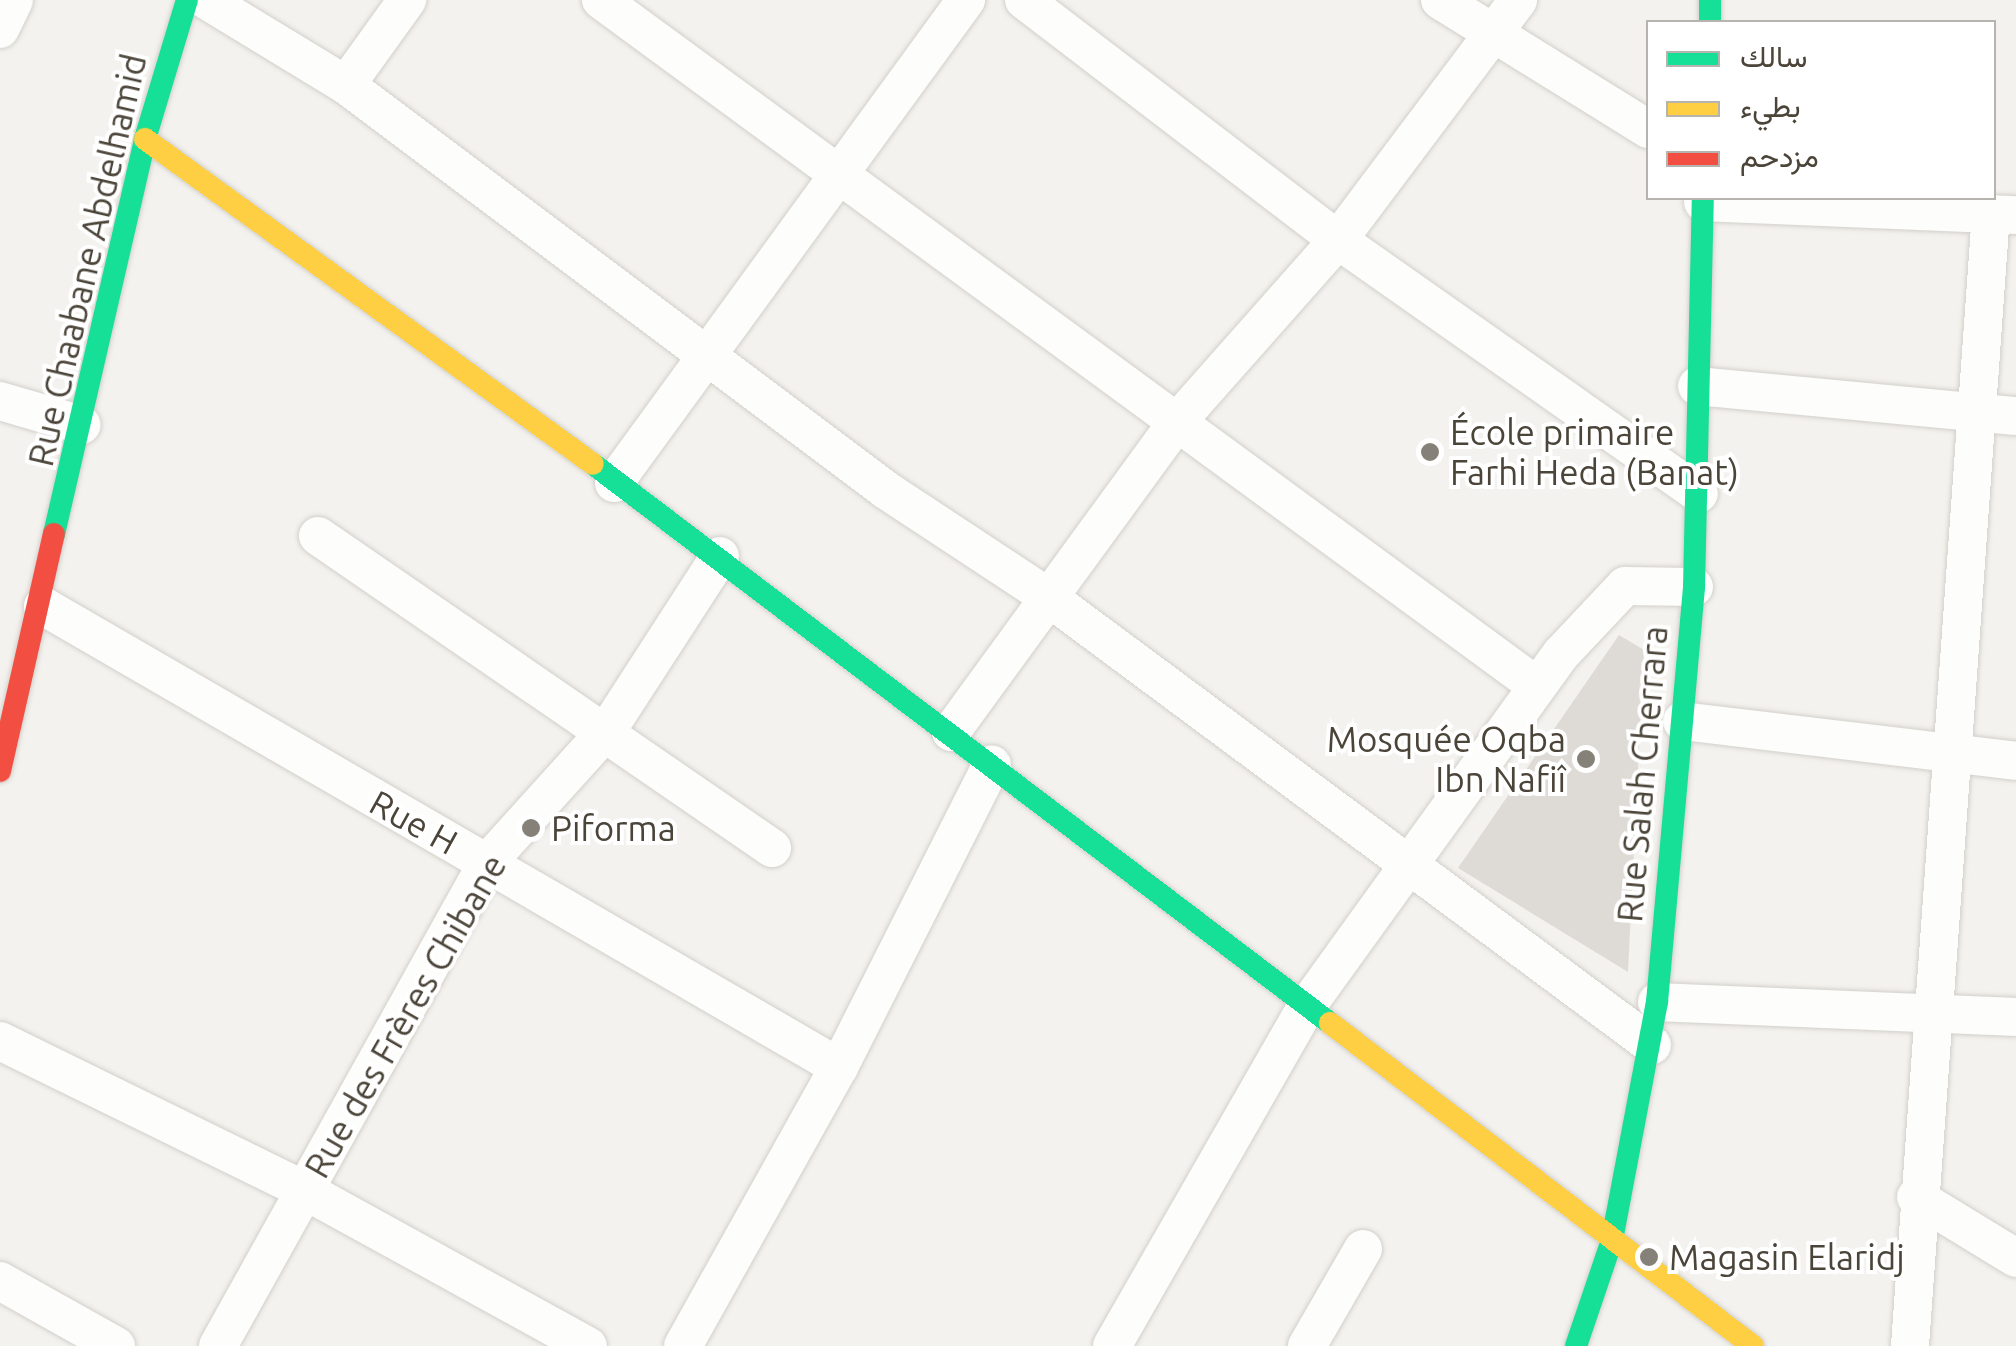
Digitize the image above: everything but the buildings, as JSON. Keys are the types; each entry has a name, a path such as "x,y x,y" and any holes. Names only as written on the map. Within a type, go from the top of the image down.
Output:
{"street":[{"path":"0,29 14,0"},
{"name":"Rue Chaabane Abdelhamid","path":"0,771 44,606 145,140 187,0"},
{"path":"206,0 346,85 704,356 1048,597 1408,869 1652,1045"},
{"path":"346,85 407,0"},
{"path":"601,0 1537,686"},
{"path":"614,483 966,0"},
{"path":"1024,0 1338,240 1698,494"},
{"path":"1440,0 1490,36 1646,128"},
{"path":"950,732 1176,423 1338,240 1518,0"},
{"path":"145,140 720,556 1751,1345"},
{"path":"1703,200 2004,215 1999,414 1955,757 1916,1198 1910,1346"},
{"name":"Rue Salah Cherrara","path":"1576,1346 1612,1240 1652,1045 1657,1002 1694,586 1703,200"},
{"path":"1697,386 1999,414"},
{"path":"0,402 82,425"},
{"path":"318,536 608,729 772,848"},
{"name":"Rue des Frères Chibane","path":"218,1346 487,863 608,729 720,556"},
{"path":"1112,1346 1308,1006 1537,686 1626,586 1694,586"},
{"name":"Rue H","path":"44,606 839,1066"},
{"path":"1682,721 1955,757 2016,761"},
{"path":"683,1346 839,1066 992,764"},
{"path":"1657,1002 2016,1017"},
{"path":"0,1041 304,1190 588,1346"},
{"path":"1916,1198 2016,1258"},
{"path":"1307,1346 1363,1248"},
{"path":"0,1280 116,1346"}],"traffic: fast":[{"path":"54,534 145,139 187,0"},
{"path":"1710,0 1710,20"},
{"path":"1576,1346 1612,1240 1657,1002 1694,587 1703,200"},
{"path":"593,464 1330,1023"}],"traffic: slow":[{"path":"145,139 593,464"},
{"path":"1330,1023 1753,1346"}],"traffic: jam":[{"path":"0,771 54,534"}],"place":[{"name":"École primaire Farhi Heda (Banat)","path":"1430,452"},
{"name":"Mosquée Oqba Ibn Nafiî","path":"1586,759"},
{"name":"Piforma","path":"531,828"},
{"name":"Magasin Elaridj","path":"1649,1257"}]}
